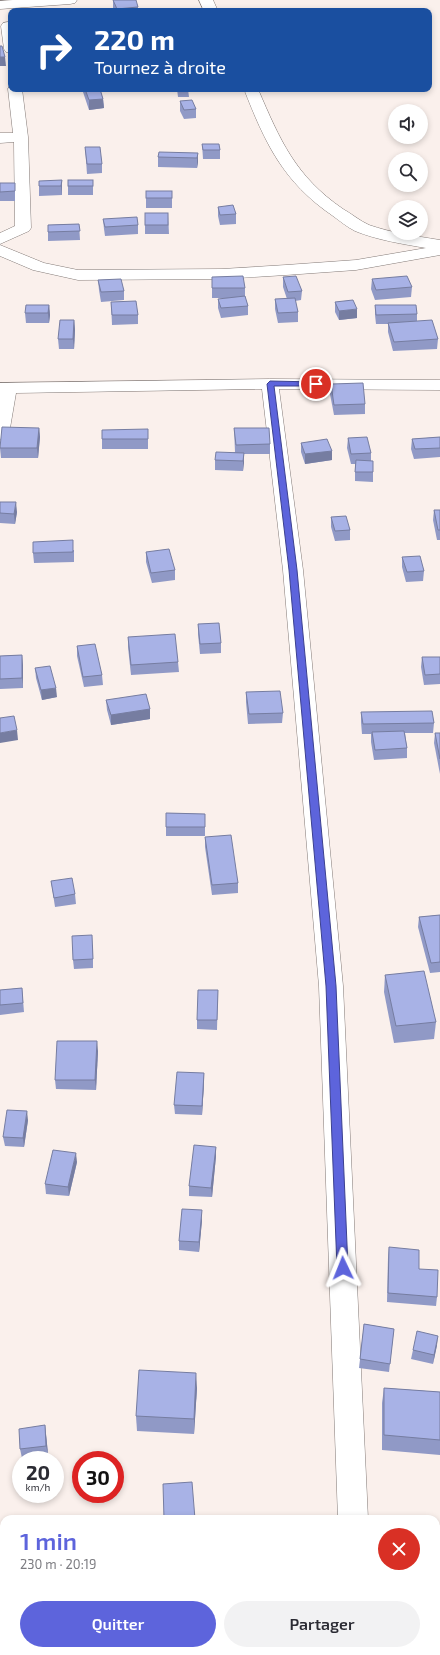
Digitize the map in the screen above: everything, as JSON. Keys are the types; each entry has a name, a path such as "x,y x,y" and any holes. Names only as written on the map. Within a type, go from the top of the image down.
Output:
{"street":[{"path":"0,6 70,0"},
{"path":"0,239 23,228 21,137 15,92"},
{"path":"252,92 272,139 294,176 326,205 362,227 409,240 440,245"},
{"path":"0,138 21,137"},
{"path":"0,250 39,267 78,275 222,274 349,266 440,250"},
{"path":"0,434 4,388 270,384 440,385"},
{"path":"270,384 293,570 331,986 353,1515"}],"building":[{"path":"113,0 136,0 138,7 128,8 117,8"},
{"path":"0,46 2,46 5,57 0,57"},
{"path":"86,92 101,92 103,99 89,100"},
{"path":"192,100 196,109 184,110 180,101"},
{"path":"202,144 219,144 220,150 203,150"},
{"path":"85,147 100,147 102,164 87,164"},
{"path":"159,152 198,153 197,158 158,157"},
{"path":"62,180 61,186 39,186 39,181"},
{"path":"68,180 93,180 93,186 68,186"},
{"path":"0,183 15,183 15,191 0,192"},
{"path":"146,191 172,191 172,198 146,198"},
{"path":"233,205 236,214 220,215 218,207"},
{"path":"145,213 168,213 168,225 145,225"},
{"path":"137,217 138,225 105,227 103,219"},
{"path":"79,224 80,231 48,232 48,225"},
{"path":"243,276 245,288 212,288 212,277"},
{"path":"296,276 302,291 288,292 283,277"},
{"path":"407,276 412,287 376,290 372,279"},
{"path":"121,279 124,291 101,292 98,280"},
{"path":"245,296 248,306 221,308 218,299"},
{"path":"295,298 298,312 278,313 275,299"},
{"path":"353,300 357,309 339,311 335,302"},
{"path":"136,301 138,315 112,315 111,302"},
{"path":"26,305 49,305 48,313 25,313"},
{"path":"375,305 416,305 417,314 376,315"},
{"path":"60,320 74,320 73,339 58,339"},
{"path":"432,320 438,339 394,342 388,323"},
{"path":"363,383 365,404 334,405 331,384"},
{"path":"2,427 39,428 37,448 0,448"},
{"path":"234,428 269,428 270,444 236,445"},
{"path":"148,429 148,439 102,439 102,430"},
{"path":"367,437 371,453 351,454 348,438"},
{"path":"440,437 440,448 415,449 412,439"},
{"path":"327,439 332,451 305,454 301,443"},
{"path":"216,452 244,453 243,461 215,460"},
{"path":"356,460 373,461 373,472 355,472"},
{"path":"0,502 16,502 14,514 0,513"},
{"path":"434,510 440,510 440,530 438,530"},
{"path":"346,516 350,530 335,531 331,517"},
{"path":"73,540 73,552 33,553 33,542"},
{"path":"169,549 175,570 151,573 146,552"},
{"path":"420,556 424,571 407,572 402,557"},
{"path":"219,623 221,643 200,644 198,624"},
{"path":"175,634 178,662 131,665 128,637"},
{"path":"95,644 102,675 83,677 77,646"},
{"path":"22,655 22,678 0,679 0,656"},
{"path":"422,657 440,657 440,674 425,675"},
{"path":"50,666 56,688 41,690 35,668"},
{"path":"280,691 283,713 249,714 246,692"},
{"path":"146,694 150,709 111,715 106,700"},
{"path":"432,711 434,723 363,724 361,712"},
{"path":"14,716 17,730 0,733 0,718"},
{"path":"404,731 407,748 375,750 372,732"},
{"path":"435,733 440,733 440,759"},
{"path":"166,813 205,814 205,827 166,827"},
{"path":"231,835 238,883 212,885 205,837"},
{"path":"72,878 75,894 54,898 51,881"},
{"path":"440,915 440,962 431,963 419,917"},
{"path":"92,935 93,959 73,960 72,936"},
{"path":"424,971 436,1022 396,1026 385,975"},
{"path":"22,988 23,1003 0,1005 0,990"},
{"path":"198,990 218,990 217,1020 197,1020"},
{"path":"57,1041 97,1041 95,1080 55,1080"},
{"path":"177,1072 204,1073 202,1106 174,1105"},
{"path":"7,1110 27,1111 23,1138 3,1137"},
{"path":"194,1145 216,1147 211,1188 189,1186"},
{"path":"53,1150 76,1153 68,1187 45,1184"},
{"path":"182,1209 202,1210 199,1242 179,1241"},
{"path":"389,1247 419,1250 419,1269 438,1270 437,1297 388,1293"},
{"path":"364,1324 394,1329 390,1364 360,1359"},
{"path":"417,1331 438,1336 434,1355 413,1350"},
{"path":"139,1370 196,1373 194,1419 136,1416"},
{"path":"384,1388 440,1392 440,1440 384,1435"},
{"path":"45,1425 46,1446 20,1449 19,1429"},
{"path":"192,1482 195,1515 164,1515 163,1484"}],"route":[{"path":"316,384 270,384 293,570 331,986 343,1268"}]}
